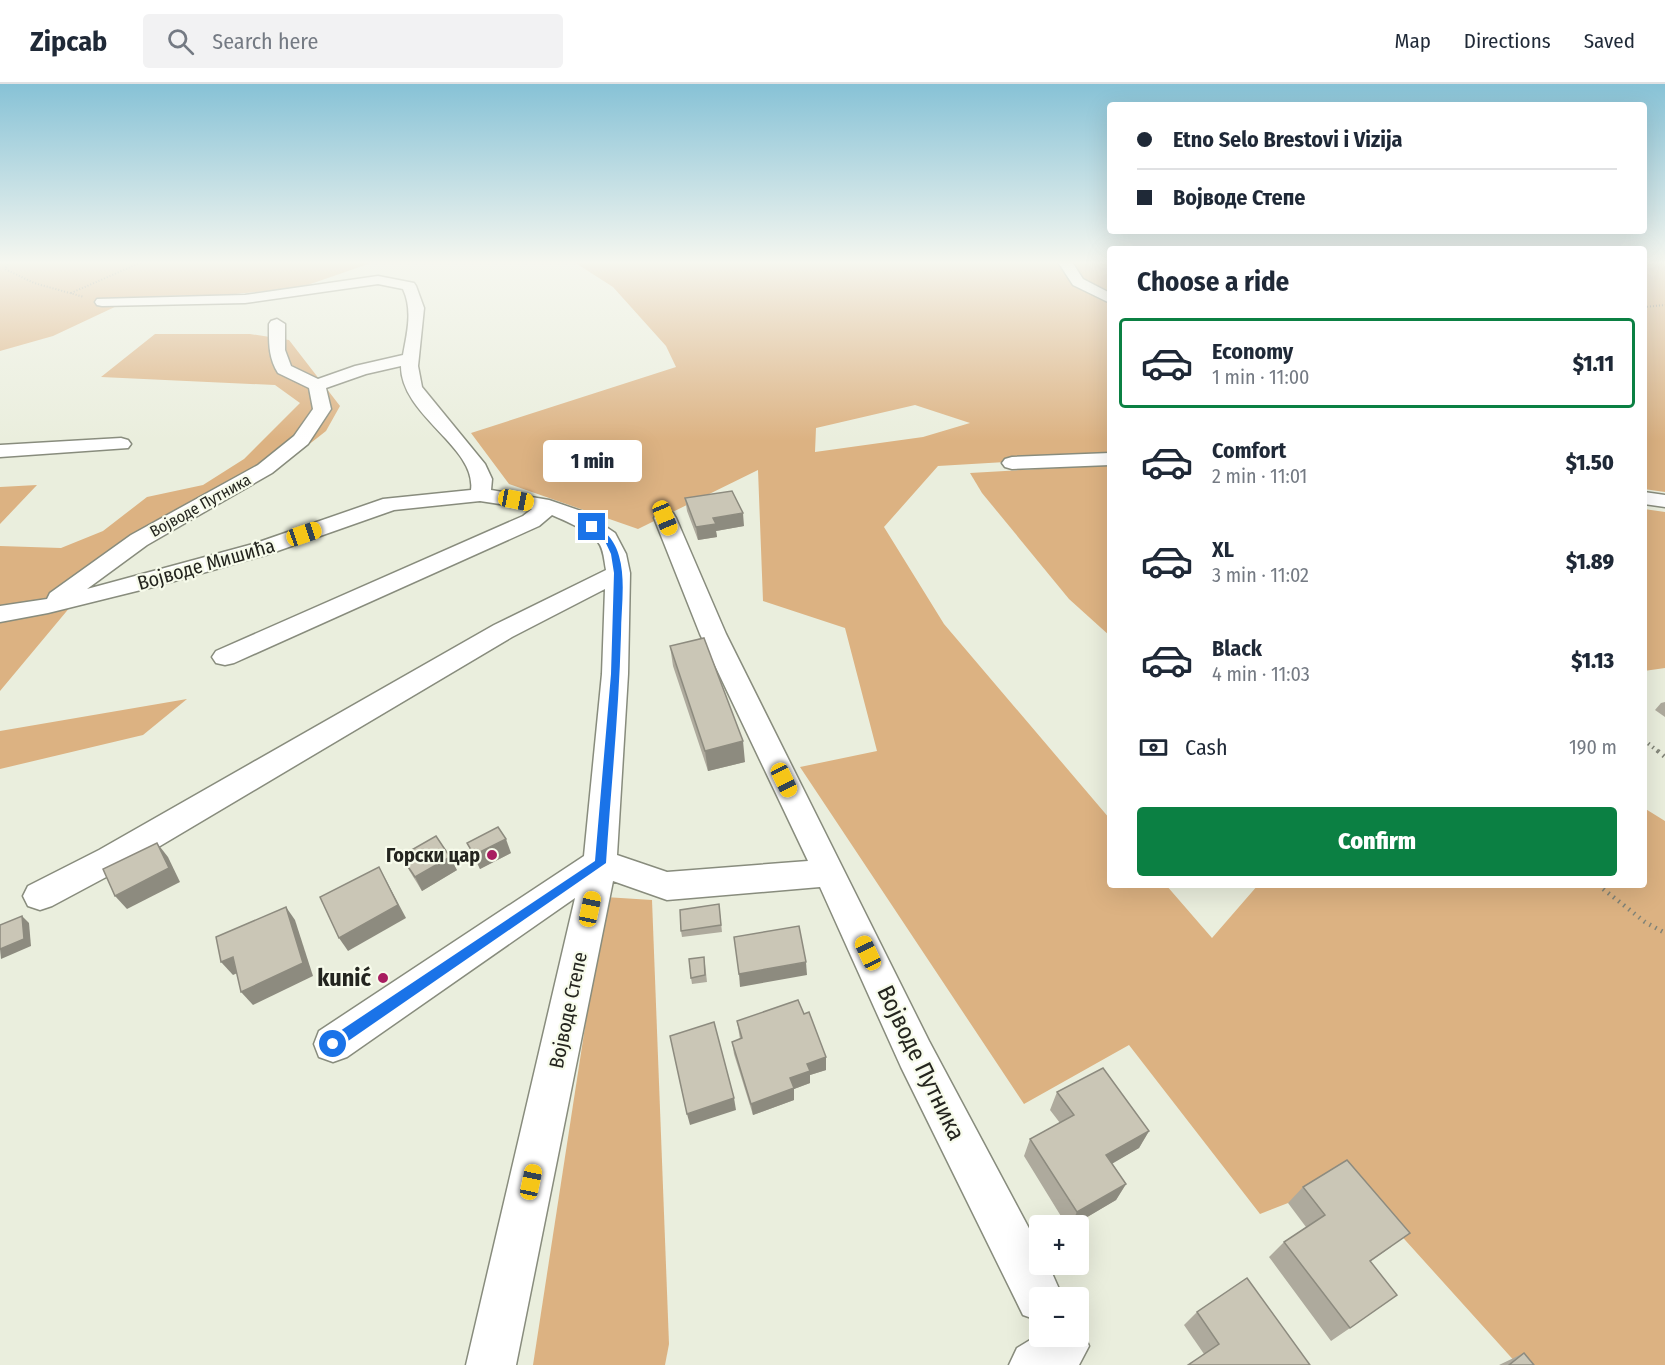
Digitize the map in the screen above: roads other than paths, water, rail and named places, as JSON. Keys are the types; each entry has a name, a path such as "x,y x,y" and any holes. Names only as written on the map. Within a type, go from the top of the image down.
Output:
{"street":[{"path":"415,322 410,376 412,389 463,447 482,478 480,495"},
{"path":"277,324 277,350 284,369 317,385 361,370 412,358"},
{"name":"Војводе Путника","path":"48,606 139,540 265,469 301,440 322,409 317,385"},
{"path":"0,452 43,447 122,444"},
{"path":"1012,463 1107,459"},
{"name":"Војводе Степе","path":"480,495 549,506 576,517 607,538 615,554 618,573 615,674 600,863 491,1365"},
{"name":"Војводе Мишића","path":"0,614 48,606 149,581 261,549 391,504 480,495"},
{"path":"1647,498 1665,501"},
{"path":"225,657 531,521 549,506"},
{"name":"Војводе Путника","path":"665,518 713,634 830,873 915,1054 1034,1287"},
{"path":"40,896 111,859 503,631 618,573"},
{"path":"333,1044 600,863 667,886 830,873"}],"place":[{"name":"Горски цар","path":"492,855"},
{"name":"kunić","path":"383,978"}]}
